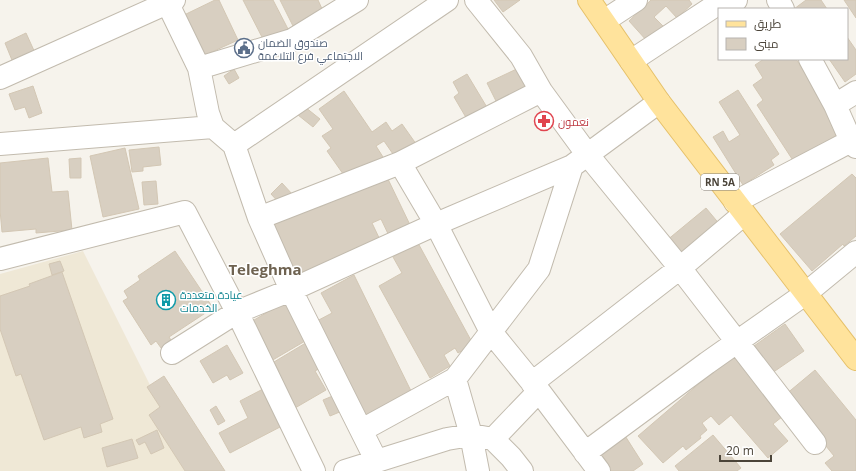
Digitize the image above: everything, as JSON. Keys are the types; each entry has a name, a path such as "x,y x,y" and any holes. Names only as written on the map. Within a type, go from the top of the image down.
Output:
{"main road":[{"name":"RN 5A","path":"589,0 659,102 856,359"}],"street":[{"path":"199,68 292,40 357,0"},
{"path":"234,145 447,0"},
{"path":"476,0 520,56 579,160 680,268 814,443"},
{"path":"604,21 636,0"},
{"path":"631,61 711,3 736,0"},
{"path":"0,78 169,1 199,68 208,113 213,127 234,145 259,218 290,290 376,460"},
{"path":"493,439 535,387 680,268 740,208 854,144 811,60"},
{"path":"259,218 400,163 541,91"},
{"path":"835,105 856,92"},
{"path":"172,353 237,312 290,290 579,160 659,102"},
{"path":"0,144 213,127"},
{"path":"362,430 455,379 539,269 579,160"},
{"path":"400,163 436,224 491,332 599,471"},
{"path":"0,259 185,212 237,312 314,471"},
{"path":"586,453 707,363 805,294 856,252"},
{"path":"455,379 471,435 478,471"},
{"path":"345,471 376,460 447,439 471,435 493,439 511,457 522,471"}],"shaded area":[{"path":"83,251 193,471 0,471 0,274"}],"building":[{"path":"215,0 219,0 238,40 201,57 182,16"},
{"path":"243,0 273,0 288,29 264,41"},
{"path":"280,0 318,0 323,11 293,26"},
{"path":"494,0 520,0 503,12"},
{"path":"651,0 689,0 692,4 677,18 666,6 654,17 663,26 647,41 629,21"},
{"path":"806,0 821,0 826,8 795,8"},
{"path":"844,0 856,0 856,18"},
{"path":"26,33 36,55 14,65 5,43"},
{"path":"848,38 856,50 856,74 845,82 830,60 848,60"},
{"path":"762,60 797,60 843,131 794,162 757,105 763,100 753,85 763,78 755,65"},
{"path":"523,66 534,87 498,105 487,83"},
{"path":"234,69 239,78 229,84 224,76"},
{"path":"467,74 491,114 471,126 454,97 459,93 453,82"},
{"path":"33,86 42,113 29,118 25,107 15,110 9,94"},
{"path":"738,90 779,154 771,160 774,165 743,185 713,137 723,131 729,142 740,135 719,102"},
{"path":"344,91 372,132 386,122 392,131 402,124 419,148 395,157 384,141 376,146 383,157 348,181 327,151 331,148 322,136 333,129 319,109"},
{"path":"305,107 320,119 313,127 298,115"},
{"path":"159,147 161,165 143,167 143,171 132,172 129,150"},
{"path":"125,148 139,209 103,217 90,156"},
{"path":"48,158 52,192 68,191 72,230 36,233 36,229 2,232 0,210 0,163"},
{"path":"81,158 81,178 70,178 69,159"},
{"path":"852,174 856,178 856,236 844,246 843,244 812,271 780,234"},
{"path":"386,175 412,229 391,240 381,219 372,223 382,244 300,283 270,221 316,199 320,207"},
{"path":"156,181 158,204 144,205 142,182"},
{"path":"282,183 293,195 282,206 271,194"},
{"path":"706,208 721,226 680,259 666,241"},
{"path":"418,243 473,344 458,353 455,348 444,355 450,366 430,378 379,286 402,273 393,257"},
{"name":"عيادة متعددة الخدمات","path":"175,251 213,308 169,337 174,345 164,352 156,341 151,345 123,301 128,298 124,291 140,280 138,276"},
{"path":"60,261 64,271 52,275 49,264"},
{"path":"62,272 113,419 100,424 102,432 84,438 81,427 44,440 21,374 16,376 0,329 0,296 30,286 29,284"},
{"path":"354,275 412,393 362,421 315,322 332,313 321,293"},
{"path":"290,299 312,337 271,361 249,323"},
{"path":"785,324 804,351 772,373 754,346"},
{"path":"309,341 324,366 315,371 326,390 295,408 274,374 279,371 274,362"},
{"path":"227,345 243,373 230,380 227,375 213,383 200,361"},
{"path":"736,352 787,413 773,424 788,441 768,458 731,415 719,425 711,416 702,423 707,430 700,436 701,438 686,450 683,446 663,463 638,436"},
{"path":"815,370 856,420 856,471 832,471 825,463 834,456 785,395"},
{"path":"164,376 225,471 185,471 149,415 160,407 147,387"},
{"path":"263,389 282,426 230,453 219,433 248,418 240,401"},
{"path":"335,395 342,411 330,416 323,400"},
{"path":"216,406 225,421 218,425 210,410"},
{"path":"157,430 164,448 151,454 145,442 139,445 136,440"},
{"path":"622,431 643,464 633,471 609,471 595,449"},
{"path":"713,435 741,468 737,471 679,471 675,466"},
{"path":"132,439 138,458 107,467 102,448"}],"place":[{"name":"صندوق الضمان الاجتماعي فرع التلاغمة","path":"244,48"},
{"name":"نعمون","path":"544,121"},
{"name":"عيادة متعددة الخدمات","path":"166,300"}],"district":[{"name":"Teleghma","path":"265,269"}]}
